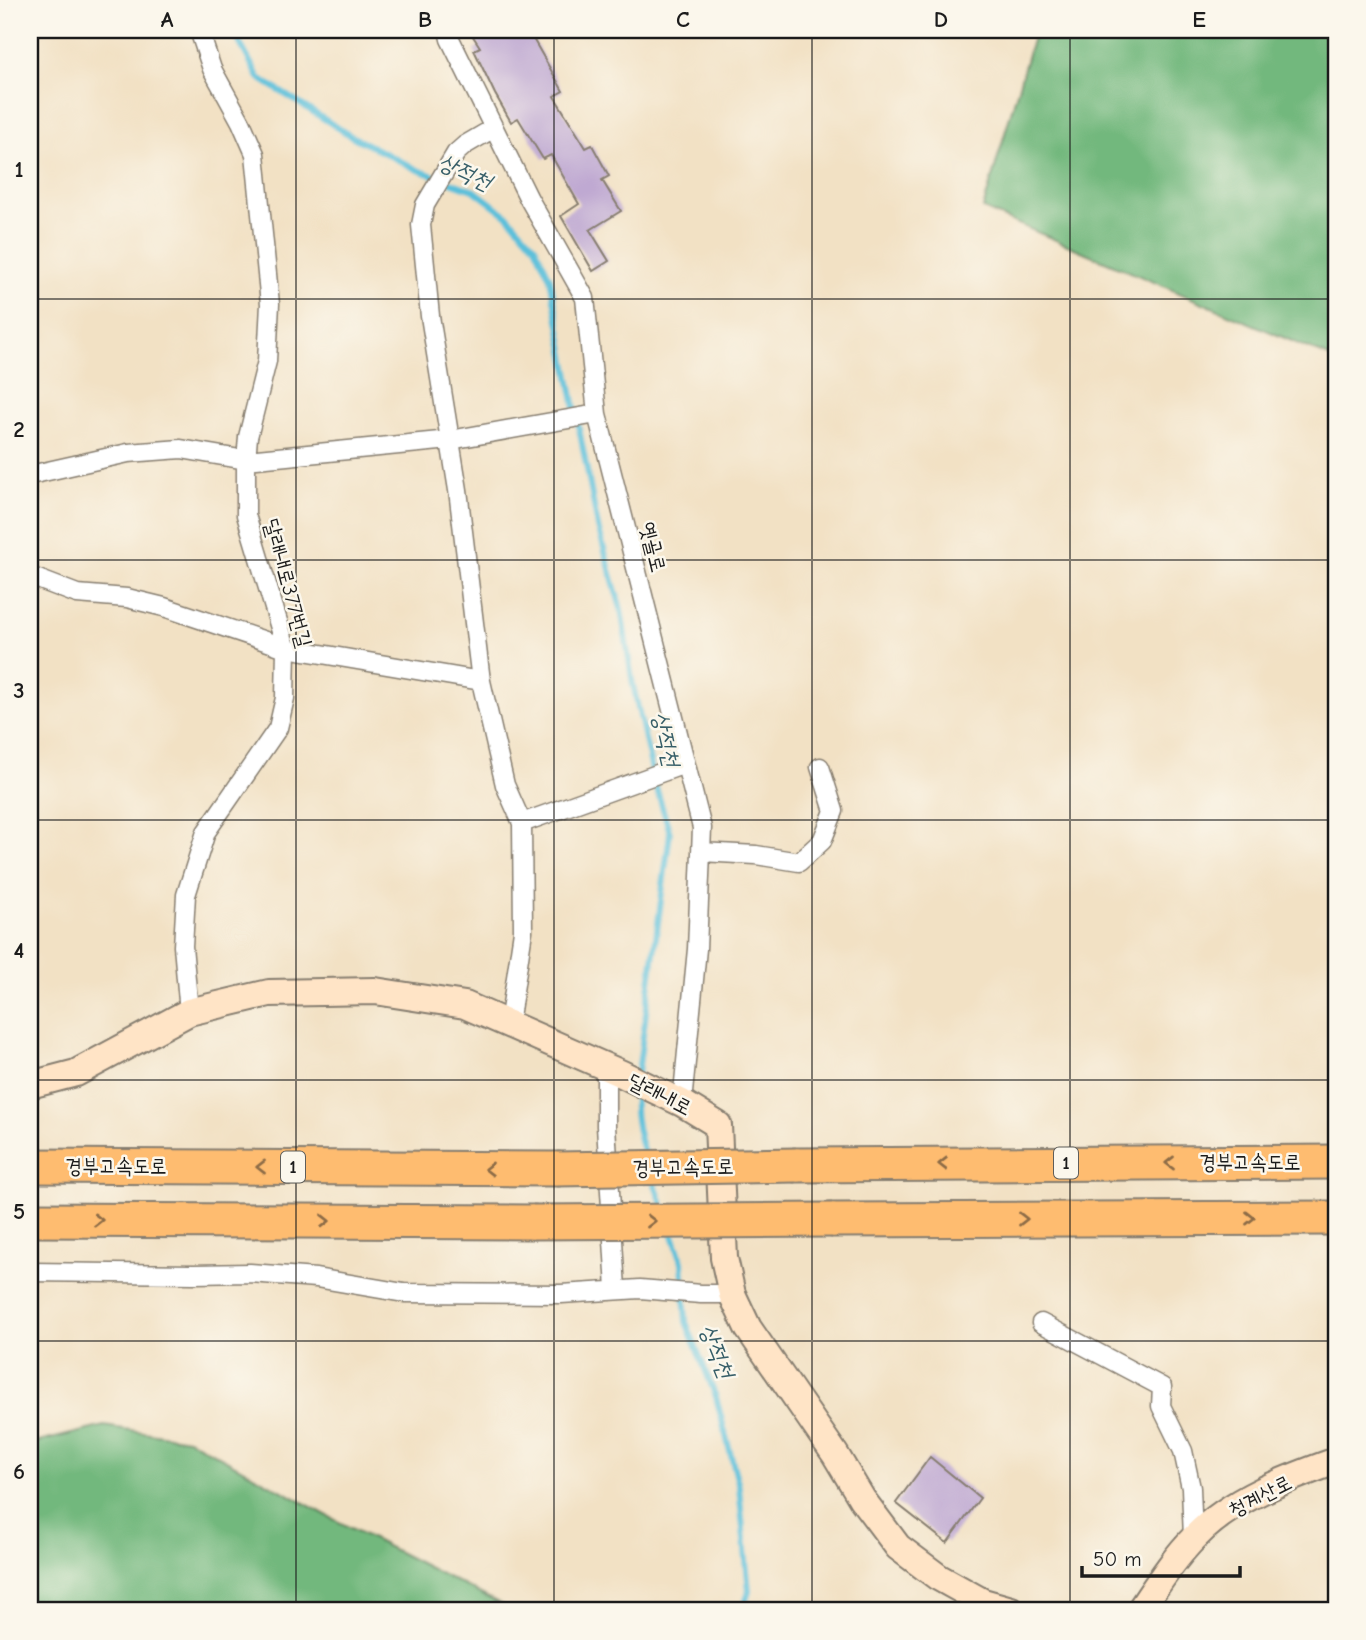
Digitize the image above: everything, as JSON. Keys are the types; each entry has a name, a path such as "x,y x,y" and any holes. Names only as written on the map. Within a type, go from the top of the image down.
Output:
{"highway":[{"name":"경부고속도로","path":"30,1166 557,1169 1336,1162"},
{"path":"30,1220 533,1222 1336,1218"}],"street":[{"name":"달래내로377번길","path":"189,1012 183,946 186,895 206,832 278,728 285,698 286,648 246,515 248,437 267,361 270,304 255,154 212,69 199,30"},
{"name":"옛골로","path":"448,30 529,199 585,298 597,414 702,828 697,949 671,1098"},
{"path":"494,128 460,149 429,198 421,225 423,258 481,681 505,785 522,823 523,931 509,1024"},
{"path":"30,475 96,458 149,451 181,449 246,460 450,440 597,414"},
{"path":"30,576 77,594 105,595 164,607 286,648 481,681"},
{"path":"522,823 685,764"},
{"path":"701,852 756,855 799,862 822,841 834,811 820,767"},
{"name":"달래내로","path":"30,1085 76,1073 189,1012 269,993 375,991 464,1005 614,1070 671,1098 718,1125 724,1258 732,1294 748,1328 828,1444 862,1499 898,1547 938,1577 984,1601 1011,1610"},
{"path":"614,1070 606,1126 616,1289"},
{"path":"30,1272 250,1273 316,1278 404,1293 561,1294 640,1289 732,1294"},
{"path":"1041,1323 1162,1387 1161,1406 1183,1451 1191,1488 1194,1538"},
{"name":"청계산로","path":"1140,1610 1194,1538 1240,1503 1282,1482 1336,1461"}],"green space":[{"path":"1035,30 1336,30 1336,360 983,209"},
{"path":"104,1426 188,1439 337,1521 512,1610 30,1610 30,1444"}],"building":[{"path":"469,30 528,30 563,91 554,96 586,148 592,145 609,176 602,180 621,211 590,230 609,261 593,271 561,216 579,204 551,155 543,159 518,118 511,122 474,50 480,47"},
{"path":"930,1457 980,1498 947,1543 896,1503"}],"waterway":[{"name":"상적천","path":"236,30 237,38 259,78 351,136 418,170 475,191 508,216 535,246 550,278 598,527 621,609 633,685 654,780 670,833 638,1073"},
{"name":"상적천","path":"636,1087 637,1124 646,1159"},
{"name":"상적천","path":"653,1179 665,1212"},
{"name":"상적천","path":"672,1232 682,1262 686,1322 716,1397 739,1487 749,1591 743,1610"}]}
